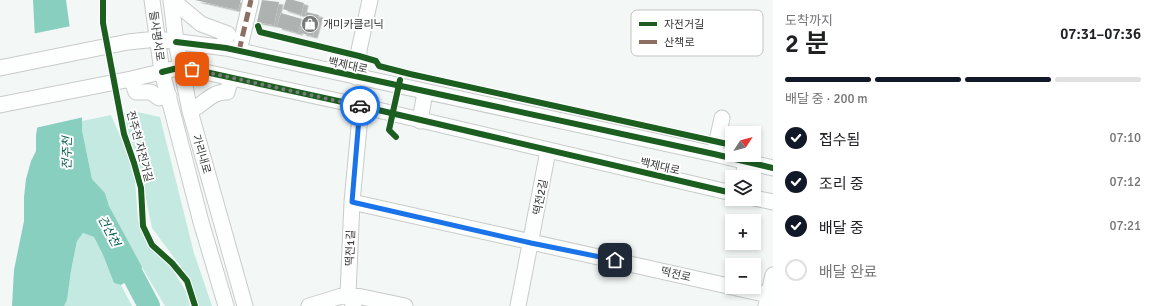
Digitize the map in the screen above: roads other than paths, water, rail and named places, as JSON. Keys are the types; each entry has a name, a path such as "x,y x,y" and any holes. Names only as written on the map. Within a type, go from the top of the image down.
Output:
{"street":[{"name":"들사평서로","path":"152,0 162,72"},
{"path":"232,50 251,0"},
{"path":"355,77 359,50 370,0"},
{"path":"171,1 177,4 201,24 228,34 225,40 232,50"},
{"name":"가리내로","path":"171,1 176,42 190,111 245,306"},
{"name":"백제대로","path":"0,68 128,42 157,39 232,50 725,156"},
{"name":"백제대로","path":"0,105 182,67 231,79 361,106 725,191"},
{"name":"가리내로","path":"162,72 201,222 226,306"},
{"path":"130,79 136,92 151,92 159,98 169,96"},
{"path":"190,111 200,106 209,97 221,92 228,92 231,79"},
{"path":"420,121 425,92"},
{"name":"떡전1길","path":"351,300 352,202 361,106"},
{"path":"714,154 722,118"},
{"name":"떡전2길","path":"518,306 548,151"},
{"name":"백제대로","path":"750,162 773,168"},
{"path":"761,199 773,202"},
{"path":"352,202 531,243"},
{"name":"떡전로","path":"531,243 584,253 769,299 773,275"},
{"path":"308,306 351,300 405,306"}],"water":[{"name":"전주천","path":"33,0 66,0 82,116 82,130 92,179 105,193 109,206 142,267 139,274 121,285 114,283 94,237 83,233 77,241 67,300 64,306 12,306 14,270 24,221 26,179 31,161 36,151 36,135 39,117"}],"waterway":[{"name":"건산천","path":"120,251 149,306"}],"place":[{"name":"개미카클리닉","path":"310,24"}]}
